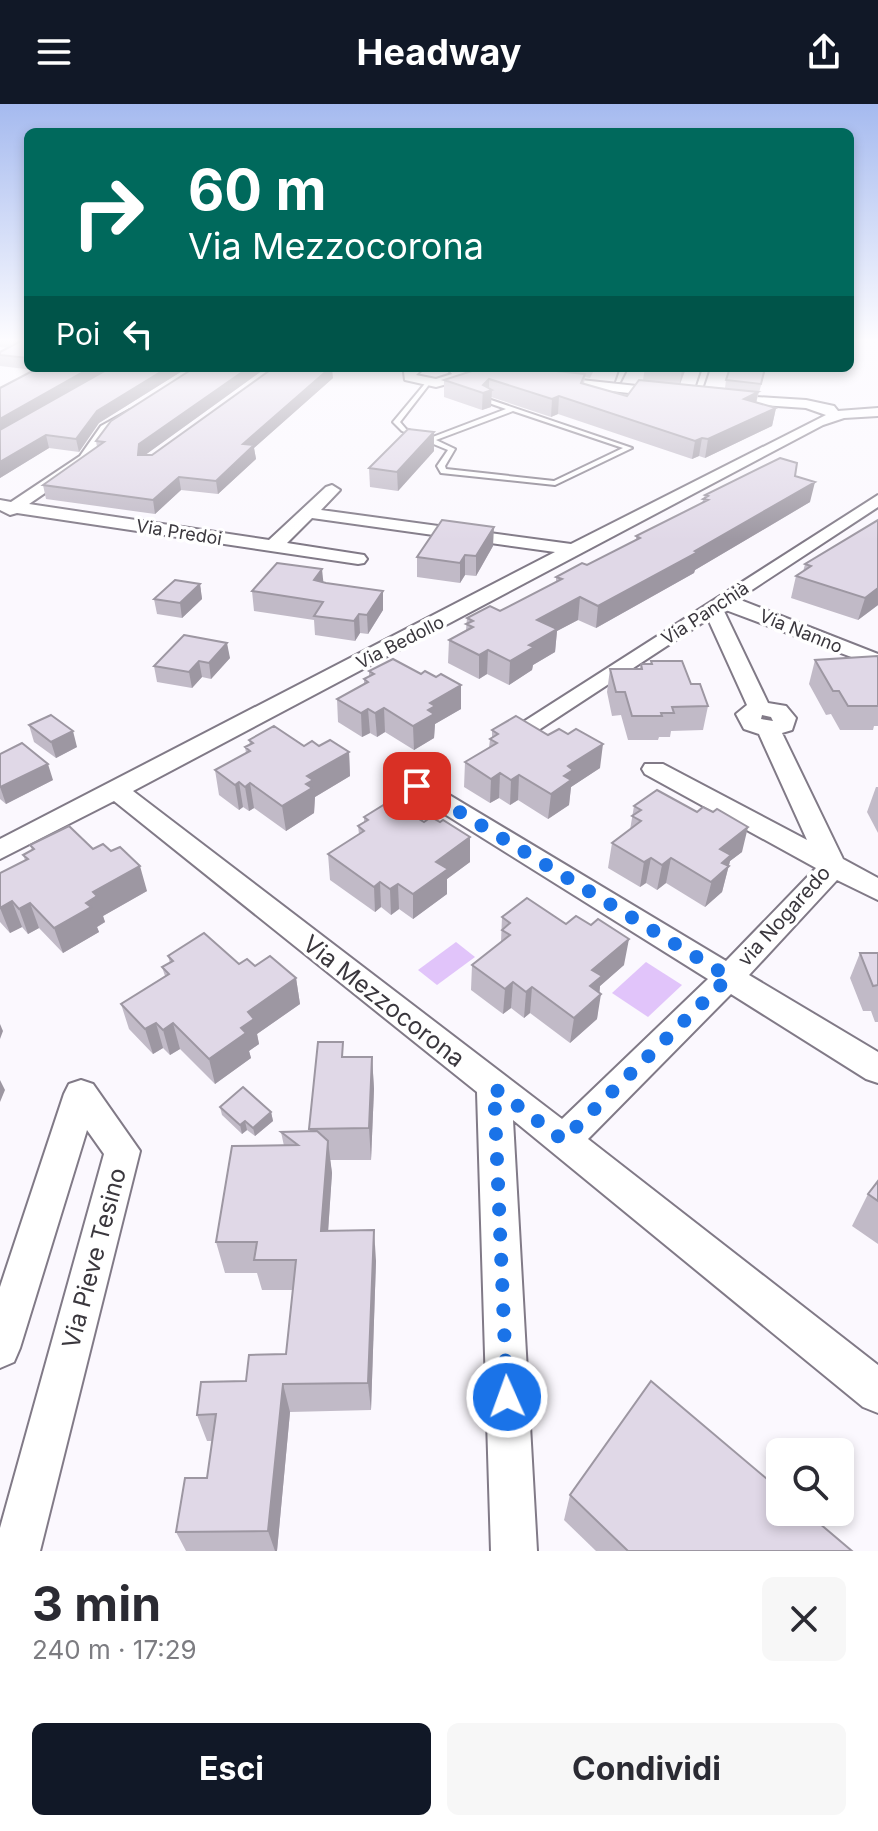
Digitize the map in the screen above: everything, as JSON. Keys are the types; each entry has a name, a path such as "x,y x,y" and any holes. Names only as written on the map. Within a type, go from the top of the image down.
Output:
{"street":[{"path":"5,509 85,459 106,429 142,406"},
{"path":"759,406 795,418 805,406"},
{"path":"811,406 830,412 875,416"},
{"name":"Via Bedollo","path":"0,850 577,550 795,418 830,412"},
{"path":"273,546 332,490"},
{"name":"Via Panchià","path":"532,724 878,500"},
{"name":"Via Predoi","path":"5,509 358,559"},
{"path":"309,513 577,550"},
{"name":"Via Nanno","path":"718,604 878,661"},
{"name":"via Nogaredo","path":"563,1140 729,977 833,867 764,719 718,604"},
{"path":"654,769 878,890"},
{"path":"417,786 878,1069"},
{"name":"Via Mezzocorona","path":"116,790 563,1140 878,1392"},
{"path":"494,1088 514,1551"},
{"name":"Via Pieve Tesino","path":"0,1348 81,1094 122,1151 17,1551"}],"lane":[{"path":"409,406 396,422 404,430 452,449 441,466 444,471 548,483 560,481 629,448 502,406"},
{"path":"431,440 513,409"}],"shaded area":[{"path":"456,942 475,957 437,985 418,970"},
{"path":"646,962 682,985 648,1017 612,993"}],"building":[{"path":"0,406 24,406 0,419"},
{"path":"43,406 106,406 97,411 76,439 46,435 0,462 0,430"},
{"path":"135,406 194,406 139,444 138,455 152,455 221,406 287,406 243,444 254,445 216,481 179,477 153,500 43,485 104,442 96,441 111,421"},
{"path":"588,406 776,408 708,439 695,441"},
{"path":"408,429 434,432 397,472 369,468"},
{"path":"780,458 797,463 795,476 815,482 695,551 698,552 598,606 580,597 537,620 557,629 529,645 534,647 510,661 488,650 479,655 449,640 473,627 466,624 473,621 467,618 490,606 500,611 562,579 556,577 582,563 587,565 708,500 703,499 708,496 705,495"},
{"path":"442,520 494,527 476,556 465,555 460,563 417,557"},
{"path":"878,520 878,588 865,598 796,576 811,566 805,564"},
{"path":"277,563 322,569 314,580 383,591 367,615 359,614 354,621 314,616 323,602 252,591"},
{"path":"175,580 200,584 180,603 154,599"},
{"path":"184,635 227,643 209,663 199,661 189,672 154,666"},
{"path":"878,656 878,706 848,706 839,691 833,691 815,660"},
{"path":"393,659 421,674 425,671 436,677 441,674 461,685 430,703 435,706 428,710 434,714 413,726 384,708 375,713 368,709 361,713 337,699 368,682 364,679 374,674 369,671"},
{"path":"651,661 682,661 691,684 700,684 708,706 672,707 674,713 661,713 662,716 632,716 625,692 616,692 610,669 642,669 641,664 652,664"},
{"path":"51,715 73,731 51,742 29,725"},
{"path":"516,716 548,735 559,729 568,734 576,729 603,744 568,766 573,770 564,776 571,780 551,794 519,775 511,780 500,773 491,779 465,762 497,743 490,739 498,734 492,730"},
{"path":"274,726 304,746 312,741 319,746 330,740 349,752 307,776 313,780 306,784 312,788 282,806 250,783 245,787 239,782 235,785 215,770 250,751 245,747 253,743 249,740"},
{"path":"22,743 48,764 0,787 0,754"},
{"path":"657,790 697,812 703,807 713,812 717,809 748,827 720,849 731,855 722,863 729,866 711,882 671,858 662,865 651,858 644,862 612,843 641,821 632,816 641,810 634,806"},
{"path":"390,801 424,822 431,817 440,822 443,820 470,837 436,862 448,869 413,894 398,884 390,889 380,882 374,887 328,854 364,831 358,826 368,820 364,817"},
{"path":"69,826 93,849 103,844 111,851 120,847 140,866 93,892 97,896 86,903 91,907 54,928 30,903 19,909 12,901 0,908 0,873 28,859 23,855 34,849 30,845"},
{"path":"527,898 566,924 576,916 591,925 598,919 629,939 592,970 602,976 590,986 601,994 574,1018 532,987 526,992 513,982 505,989 472,965 510,935 502,930 510,923 502,917"},
{"path":"204,933 239,964 247,959 255,966 270,956 296,978 248,1012 254,1019 241,1028 246,1033 209,1059 173,1023 163,1030 156,1023 145,1029 121,1004 169,974 162,967 173,961 168,956"},
{"path":"860,953 878,953 878,985 873,986"},
{"path":"318,1042 343,1042 342,1057 372,1057 369,1128 309,1129"},
{"path":"243,1087 271,1112 253,1128 245,1121 240,1125 220,1107"},
{"path":"317,1131 328,1141 321,1231 374,1230 368,1383 283,1384 268,1531 176,1532 185,1478 207,1478 216,1414 197,1415 201,1382 246,1381 249,1355 286,1354 296,1260 254,1260 257,1242 216,1242 232,1146 298,1145 281,1132"},
{"path":"878,1181 878,1201 868,1194"},
{"path":"651,1381 766,1478 766,1526 823,1526 852,1551 628,1551 570,1495"}],"route":[{"path":"417,786 729,977 563,1140 494,1088 507,1397"}]}
